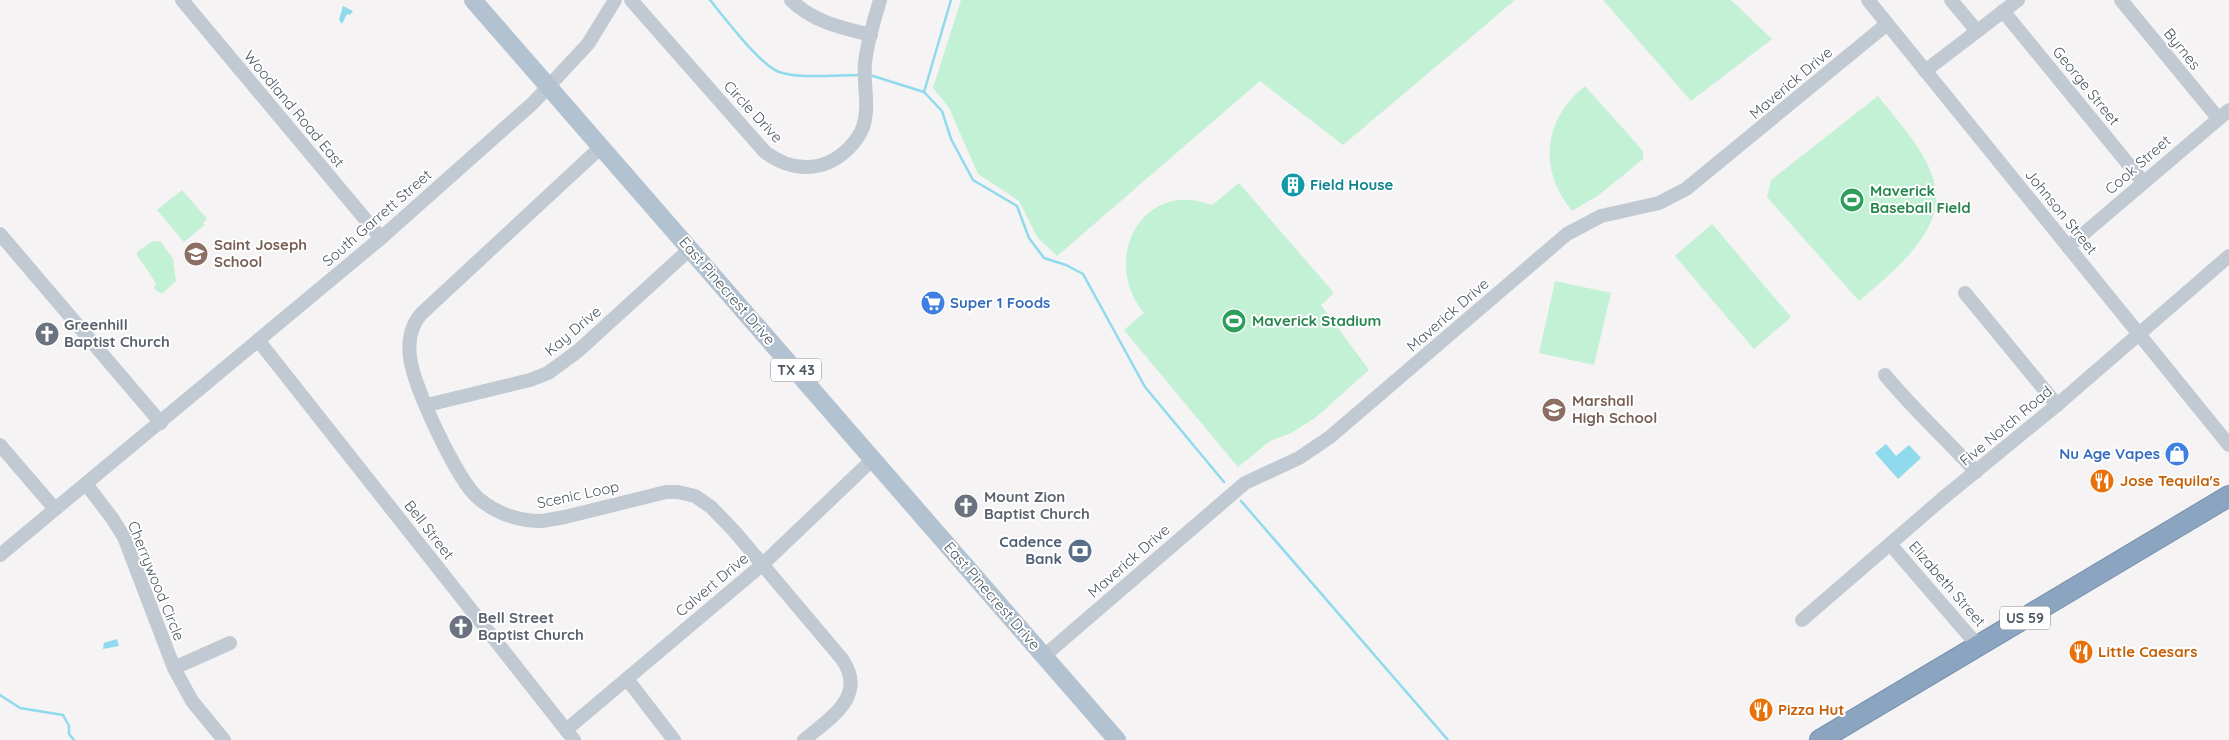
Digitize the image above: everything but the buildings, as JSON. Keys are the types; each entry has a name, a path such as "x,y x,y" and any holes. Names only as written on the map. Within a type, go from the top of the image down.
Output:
{"highway":[{"name":"US 59","path":"1820,740 2229,496"}],"main road":[{"name":"East Pinecrest Drive","path":"473,0 1118,740"}],"street":[{"name":"Woodland Road East","path":"182,0 381,238"},
{"name":"South Garrett Street","path":"0,555 161,423 381,238 533,103 588,44 615,0"},
{"name":"Circle Drive","path":"631,0 758,145 773,158 795,167 813,168 833,161 858,137 866,114 865,65 880,0"},
{"path":"791,0 802,10 831,25 871,35"},
{"name":"Johnson Street","path":"1868,0 2229,444"},
{"path":"1951,0 1977,31"},
{"path":"1925,72 2018,0"},
{"name":"Byrnes","path":"2121,0 2224,114"},
{"name":"George Street","path":"2003,11 2143,182"},
{"name":"Maverick Drive","path":"1044,656 1245,483 1299,458 1330,437 1567,234 1592,220 1616,211 1659,203 1686,189 1887,24"},
{"name":"Cook Street","path":"2068,247 2224,114"},
{"name":"Scenic Loop","path":"601,147 441,294 415,321 410,333 410,360 427,405 451,459 465,484 478,498 501,513 525,520 542,521 565,518 666,492 678,492 695,496 711,506 763,564 842,658 850,676 850,692 846,702 804,740"},
{"path":"0,234 161,423"},
{"name":"Kay Drive","path":"427,405 530,380 556,368 578,351 690,249"},
{"name":"Five Notch Road","path":"1802,620 2057,405 2229,256"},
{"path":"1965,293 2057,405"},
{"name":"Bell Street","path":"258,340 570,735"},
{"path":"1885,375 1905,400 1933,425 1976,472"},
{"path":"0,445 55,509"},
{"name":"Calvert Drive","path":"570,735 627,679 763,564 873,459"},
{"name":"Cherrywood Circle","path":"86,484 124,537 174,668 196,706 224,740"},
{"name":"Elizabeth Street","path":"1890,544 1978,646"},
{"path":"174,668 230,643"},
{"path":"627,679 674,740"}],"green space":[{"path":"961,0 1515,0 1343,145 1260,81 1057,256 1037,237 1019,201 978,174 949,108 933,88"},
{"path":"1603,0 1731,0 1772,39 1691,101"},
{"path":"1585,86 1643,151 1643,159 1599,195 1572,211 1561,195 1554,179 1550,162 1550,146 1553,129 1560,114 1571,99"},
{"name":"Maverick Baseball Field","path":"1878,96 1911,138 1926,161 1935,186 1936,203 1932,220 1924,236 1899,265 1859,301 1767,197 1771,180"},
{"name":"Maverick Stadium","path":"1239,183 1334,293 1321,305 1369,370 1315,418 1291,433 1270,441 1238,467 1124,330 1144,313 1131,292 1126,270 1128,248 1135,229 1148,213 1166,203 1187,200 1212,205"},
{"path":"182,190 207,219 203,223 205,225 184,242 157,210"},
{"path":"1712,224 1791,317 1754,349 1675,256"},
{"path":"153,241 161,242 173,259 176,281 163,293 158,292 154,288 156,283 137,255 137,252"},
{"path":"1555,281 1611,293 1594,365 1539,353"}],"water":[{"path":"343,6 353,11 350,15 347,14 342,24 339,20"},
{"path":"1886,444 1896,456 1909,445 1921,458 1898,479 1875,453"},
{"path":"117,639 119,646 103,649 104,643"}],"waterway":[{"path":"710,0 753,51 771,68 787,74 807,76 859,75"},
{"path":"951,0 924,92 942,111 951,139 973,180 1017,206 1029,238 1044,258 1066,265 1083,274 1145,387 1224,482"},
{"path":"873,76 924,92"},
{"path":"1241,501 1448,740"},
{"path":"0,695 20,708 63,715 69,726 69,734 74,740"}],"place":[{"name":"Field House","path":"1293,185"},
{"name":"Maverick Baseball Field","path":"1852,200"},
{"name":"Saint Joseph School","path":"196,254"},
{"name":"Super 1 Foods","path":"933,303"},
{"name":"Maverick Stadium","path":"1234,321"},
{"name":"Greenhill Baptist Church","path":"47,334"},
{"name":"Marshall High School","path":"1554,410"},
{"name":"Nu Age Vapes","path":"2177,454"},
{"name":"Jose Tequila's","path":"2102,481"},
{"name":"Mount Zion Baptist Church","path":"966,506"},
{"name":"Cadence Bank","path":"1080,551"},
{"name":"Bell Street Baptist Church","path":"461,627"},
{"name":"Little Caesars","path":"2081,652"},
{"name":"Pizza Hut","path":"1761,710"}]}
